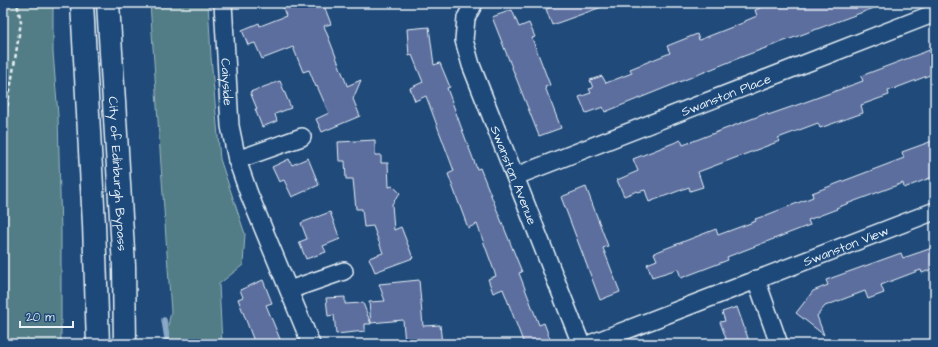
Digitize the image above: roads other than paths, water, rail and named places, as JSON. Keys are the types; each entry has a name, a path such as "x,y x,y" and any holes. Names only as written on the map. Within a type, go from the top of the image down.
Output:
{"highway":[{"path":"82,3 94,224 98,344"},
{"name":"City of Edinburgh Bypass","path":"108,3 124,266 125,344"},
{"path":"124,266 131,344"}],"street":[{"name":"Caiyside","path":"223,3 230,126 237,160 249,194 290,290 311,344"},
{"name":"Swanston Avenue","path":"474,3 466,18 464,40 471,65 581,344"},
{"name":"Swanston Place","path":"516,176 935,14"},
{"path":"237,160 302,137"},
{"name":"Swanston View","path":"590,344 935,211"},
{"path":"290,290 344,271"},
{"path":"756,279 779,344"}],"waterway":[{"path":"164,320 168,344"}]}
